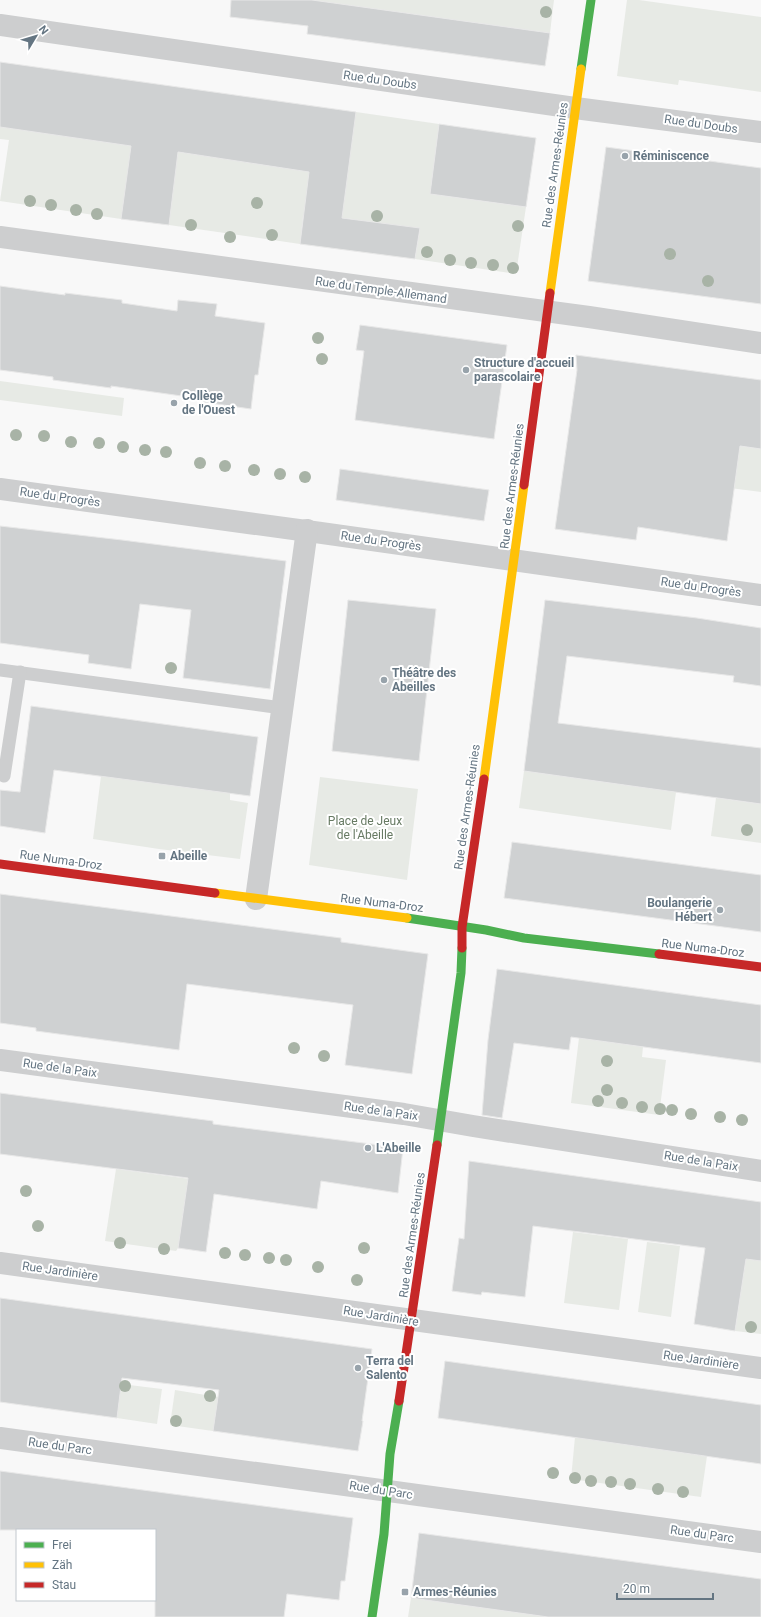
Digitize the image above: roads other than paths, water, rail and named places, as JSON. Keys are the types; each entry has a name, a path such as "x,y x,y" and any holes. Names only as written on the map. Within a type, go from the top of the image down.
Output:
{"street":[{"name":"Rue des Armes-Réunies","path":"372,1617 384,1534 390,1454 412,1320 461,973 462,927 591,0"},
{"name":"Rue du Doubs","path":"0,25 575,108 761,132"},
{"name":"Rue du Temple-Allemand","path":"0,237 761,343"},
{"name":"Rue du Progrès","path":"0,488 307,530 761,596"},
{"path":"256,899 307,530"},
{"name":"Rue Numa-Droz","path":"0,864 462,927 524,938 761,967"},
{"name":"Rue de la Paix","path":"0,1060 404,1114 761,1171"},
{"name":"Rue Jardinière","path":"0,1263 761,1368"},
{"name":"Rue du Parc","path":"0,1438 761,1542"}],"lane":[{"path":"0,670 282,708"},
{"path":"4,776 20,672"}],"place":[{"name":"Réminiscence","path":"625,156"},
{"name":"Structure d'accueil parascolaire","path":"466,370"},
{"name":"Collège de l'Ouest","path":"174,403"},
{"name":"Théâtre des Abeilles","path":"384,680"},
{"name":"Abeille","path":"162,856"},
{"name":"Boulangerie Hébert","path":"720,910"},
{"name":"L'Abeille","path":"368,1148"},
{"name":"Terra del Salento","path":"358,1368"},
{"name":"Armes-Réunies","path":"405,1592"}],"park label":[{"name":"Place de Jeux de l'Abeille","path":"365,828"}]}
